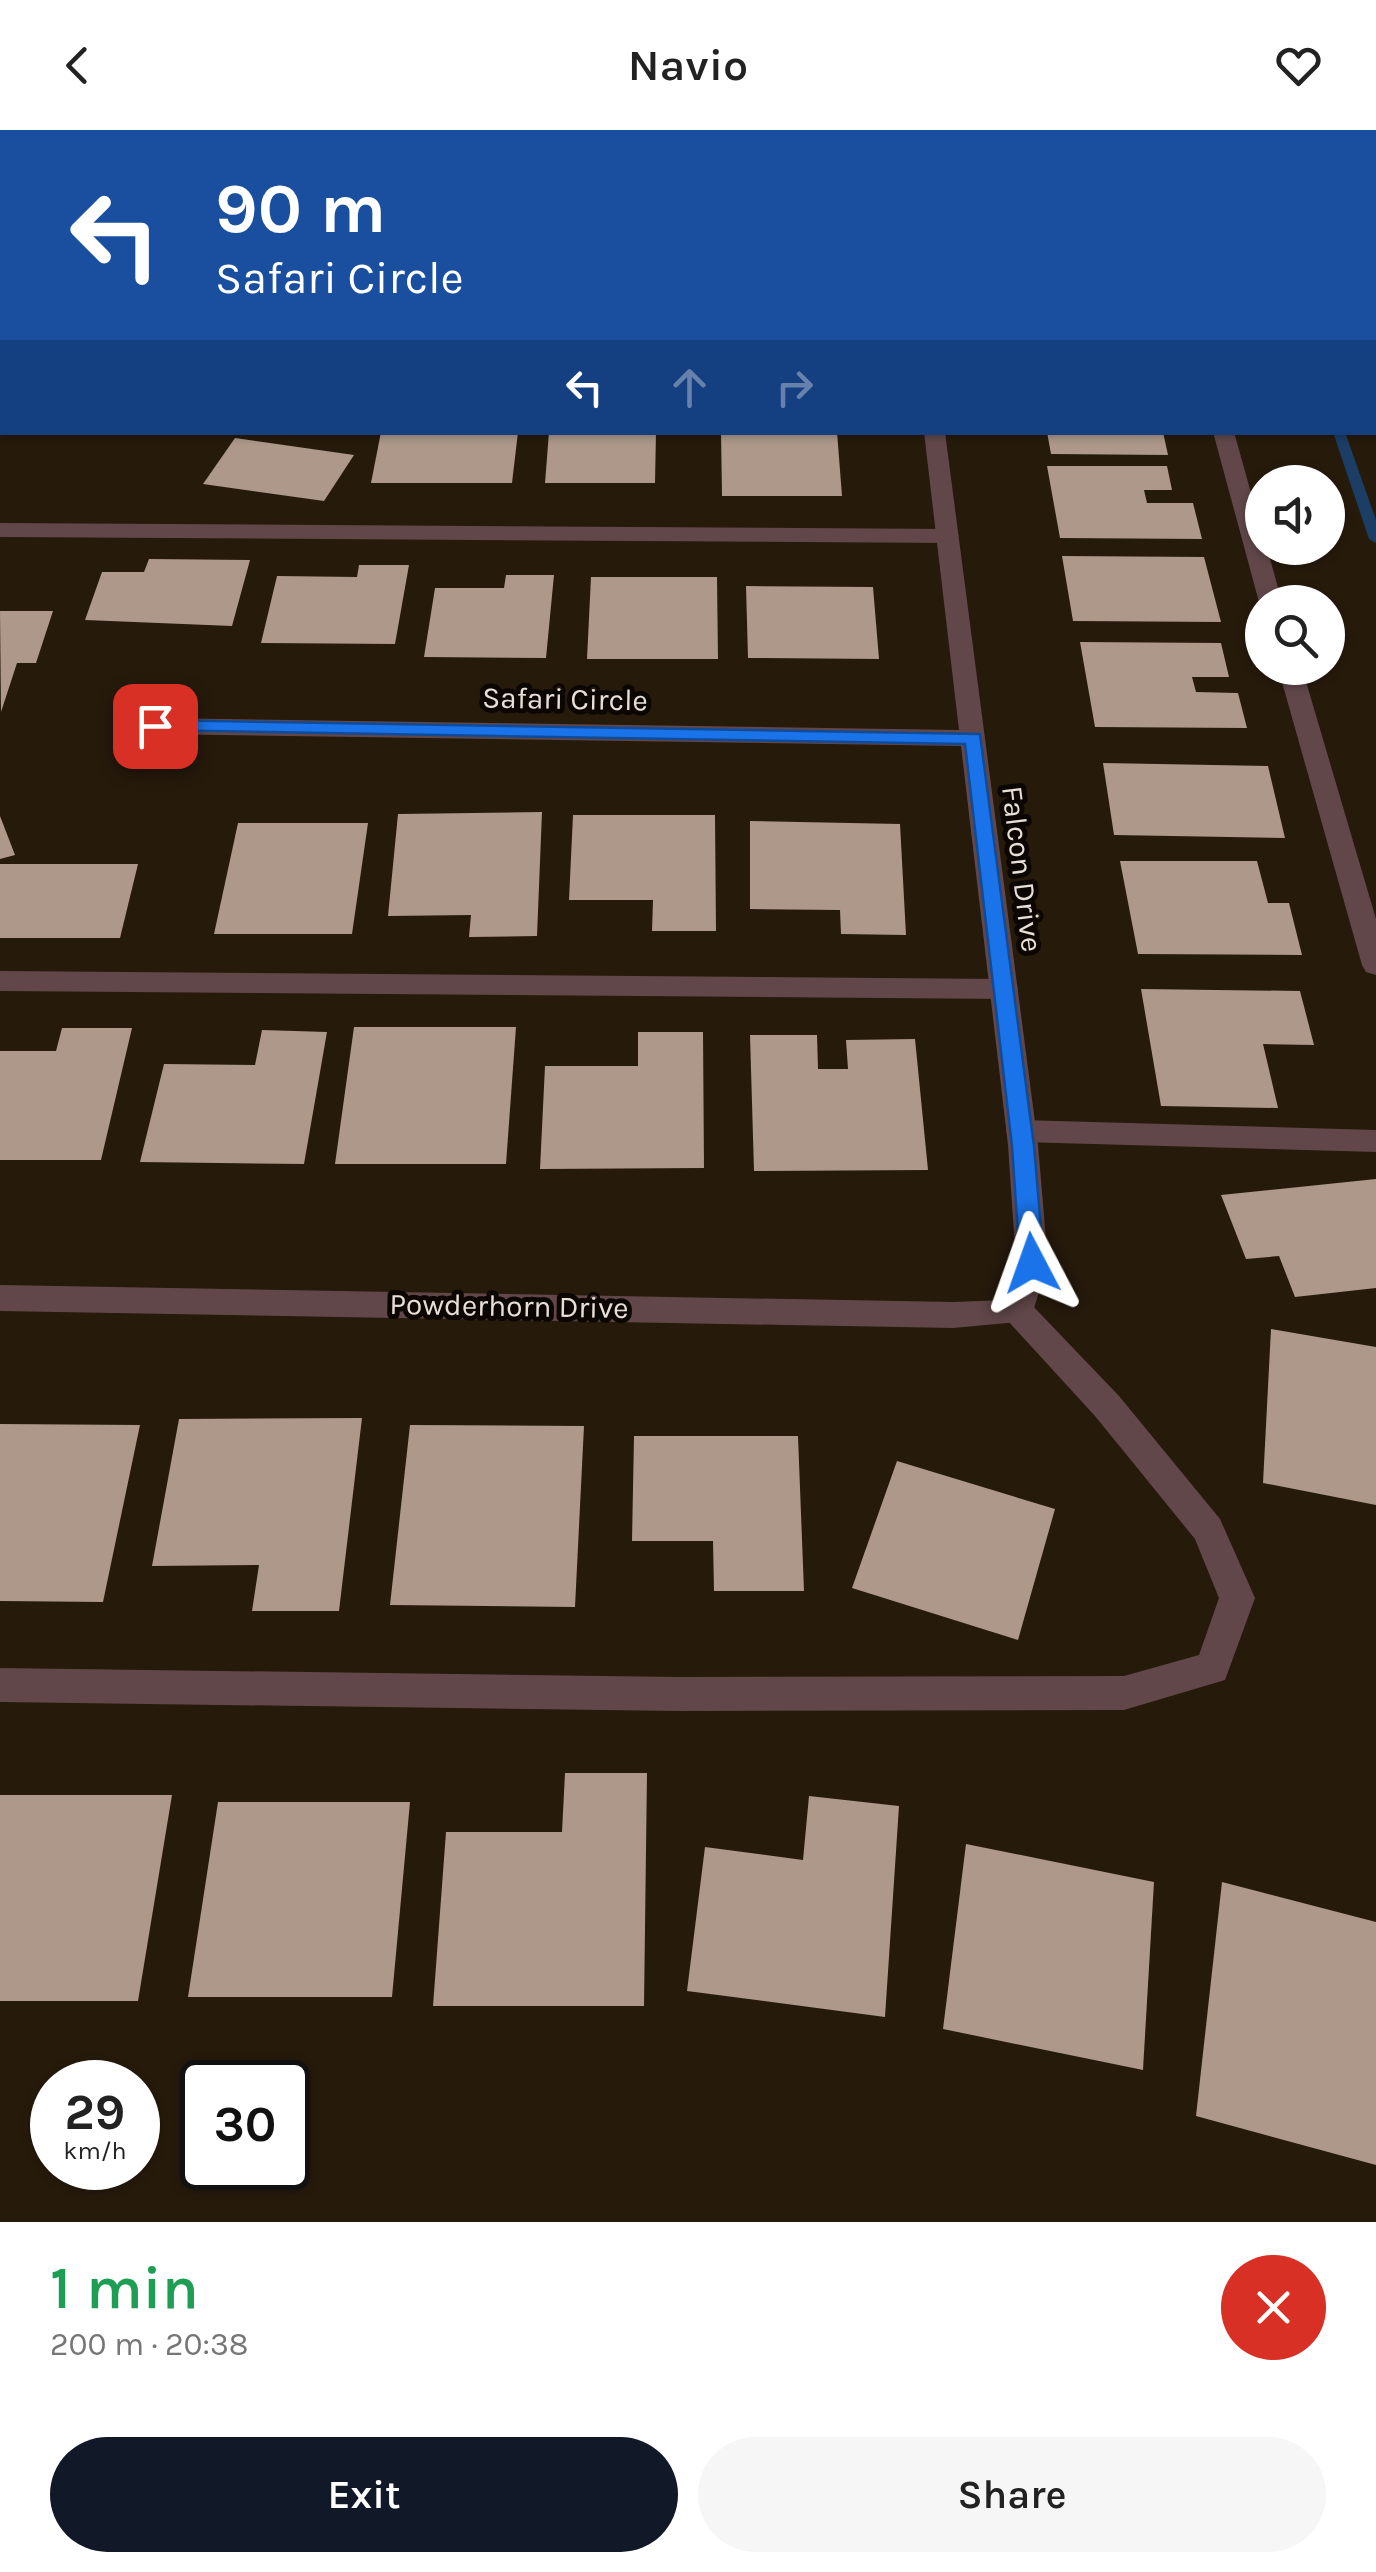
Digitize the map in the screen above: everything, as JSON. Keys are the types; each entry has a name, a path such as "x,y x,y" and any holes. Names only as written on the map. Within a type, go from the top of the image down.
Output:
{"street":[{"name":"Falcon Drive","path":"934,435 1021,1132 1032,1263 1019,1312"},
{"path":"1224,435 1266,585"},
{"path":"0,530 948,536"},
{"path":"1295,685 1376,966"},
{"name":"Safari Circle","path":"155,726 973,738"},
{"path":"0,981 1004,990"},
{"path":"1021,1132 1376,1140"},
{"name":"Powderhorn Drive","path":"0,1298 953,1316 1019,1312"},
{"path":"0,1685 679,1694 1124,1693 1212,1668 1237,1598 1208,1530 1107,1406 1019,1312"}],"building":[{"path":"380,435 518,435 512,483 371,483"},
{"path":"549,435 656,435 655,483 545,483"},
{"path":"721,435 837,435 842,496 722,496"},
{"path":"1048,435 1164,435 1168,455 1051,454"},
{"path":"235,438 354,455 324,501 203,484"},
{"path":"1047,466 1167,466 1172,490 1144,490 1147,503 1193,503 1202,539 1060,538"},
{"path":"1062,556 1204,557 1221,622 1073,621"},
{"path":"149,559 250,560 232,626 85,620 102,572 144,572"},
{"path":"359,565 409,565 395,644 261,643 277,576 357,577"},
{"path":"506,575 554,575 546,658 424,657 435,588 504,588"},
{"path":"591,577 717,577 718,659 587,659"},
{"path":"746,586 873,587 879,659 748,658"},
{"path":"0,611 53,611 36,663 17,663 1,712"},
{"path":"1080,642 1221,643 1229,677 1192,677 1196,692 1238,693 1247,728 1095,727"},
{"path":"1103,763 1268,766 1285,838 1114,835"},
{"path":"542,812 537,936 469,937 471,915 388,916 398,814"},
{"path":"573,815 715,815 716,931 652,931 653,900 569,900"},
{"path":"0,816 15,855 0,859"},
{"path":"750,821 900,824 906,935 841,934 840,910 750,909"},
{"path":"238,823 368,823 352,934 214,934"},
{"path":"1120,861 1257,861 1268,903 1289,903 1302,955 1138,954"},
{"path":"0,864 138,864 120,938 0,938"},
{"path":"1141,989 1300,991 1314,1045 1263,1044 1278,1108 1161,1106"},
{"path":"354,1027 516,1027 506,1164 335,1164"},
{"path":"62,1028 132,1028 101,1160 0,1160 0,1051 56,1051"},
{"path":"262,1030 327,1032 304,1164 140,1162 164,1064 255,1065"},
{"path":"638,1032 703,1032 704,1168 540,1169 545,1066 638,1066"},
{"path":"750,1035 817,1035 818,1069 848,1069 846,1040 915,1039 928,1170 754,1171"},
{"path":"1376,1179 1376,1288 1295,1297 1279,1256 1246,1259 1221,1195"},
{"path":"1271,1329 1376,1347 1376,1505 1263,1483"},
{"path":"362,1418 339,1611 252,1611 259,1565 152,1566 179,1419"},
{"path":"0,1424 140,1425 103,1602 0,1601"},
{"path":"410,1425 584,1426 575,1607 390,1605"},
{"path":"634,1436 798,1436 804,1591 714,1591 713,1541 632,1541"},
{"path":"897,1461 1055,1509 1018,1640 852,1588"},
{"path":"565,1773 647,1773 644,2006 433,2006 446,1832 562,1832"},
{"path":"0,1795 172,1795 138,2001 0,2001"},
{"path":"809,1796 899,1806 885,2017 687,1991 705,1847 803,1860"},
{"path":"218,1802 410,1802 392,1997 188,1997"},
{"path":"966,1844 1154,1882 1143,2070 943,2029"},
{"path":"1222,1882 1376,1922 1376,2165 1196,2116"}],"waterway":[{"path":"1340,435 1376,539"}],"route":[{"path":"155,726 973,738 1023,1146 1032,1263"}]}
